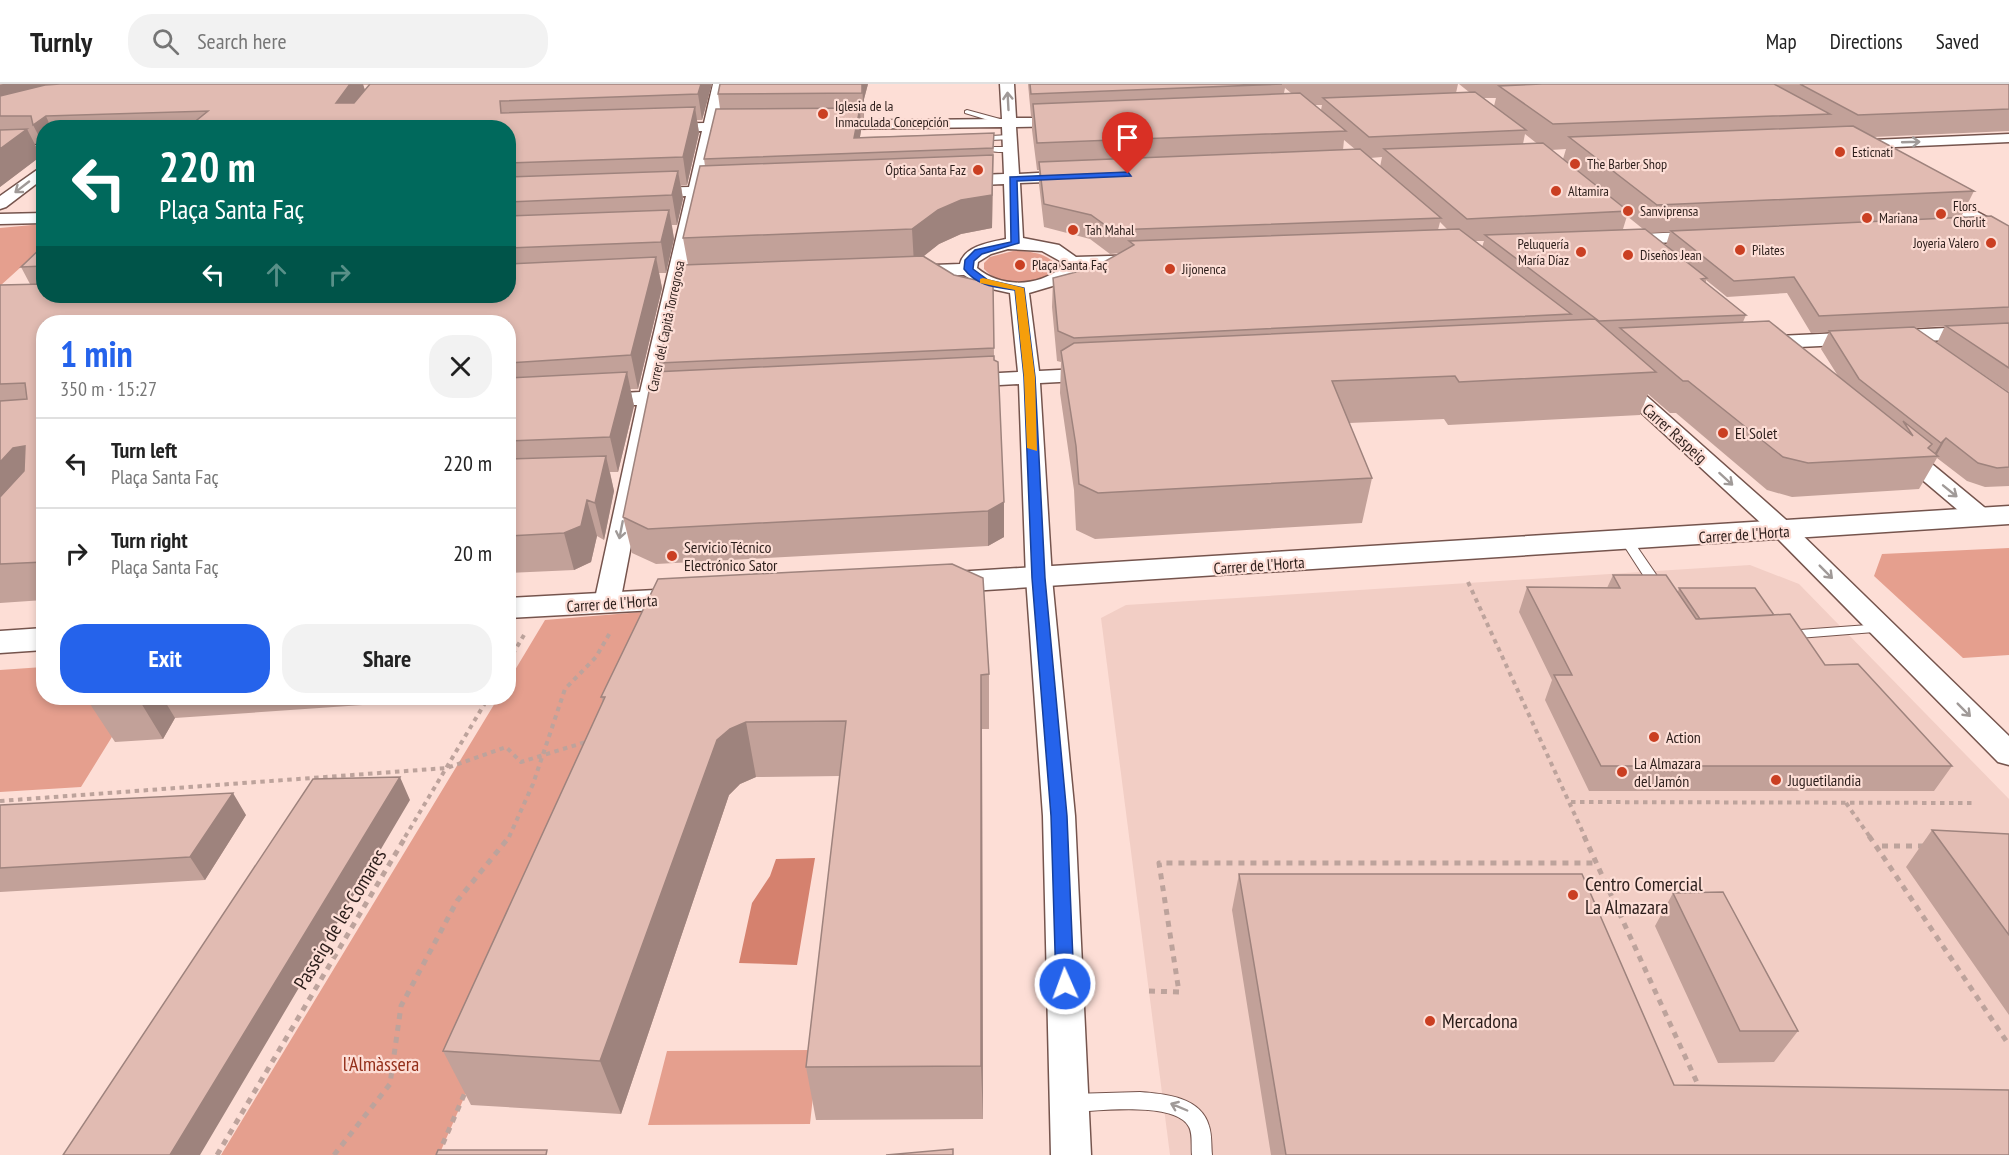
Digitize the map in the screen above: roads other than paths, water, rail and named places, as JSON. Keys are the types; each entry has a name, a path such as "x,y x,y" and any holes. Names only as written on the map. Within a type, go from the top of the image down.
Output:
{"street":[{"name":"Carrer del Capità Torregrosa","path":"611,613 619,481 650,398 677,279 679,233 694,192 720,84"},
{"path":"1007,84 1015,243"},
{"path":"815,126 1010,137 1080,121"},
{"path":"650,128 768,126"},
{"path":"1878,162 1840,143 2009,138"},
{"path":"0,150 36,149"},
{"path":"0,204 36,176"},
{"path":"937,182 1093,176"},
{"path":"1918,184 2009,236"},
{"path":"625,194 741,190"},
{"path":"0,219 36,218"},
{"path":"1953,226 2009,223"},
{"path":"1622,224 1658,253"},
{"path":"1606,240 1721,235"},
{"path":"1015,243 1046,246 1067,256 1071,263 1070,270 1058,280 1019,288 986,282 974,276 968,269 969,260 979,252 1015,243"},
{"path":"1071,263 1158,260"},
{"path":"888,272 968,269"},
{"path":"654,280 700,279"},
{"path":"1019,288 1029,377 1039,578 1059,816 1071,1155"},
{"path":"1751,327 1788,357"},
{"path":"1735,344 2009,331"},
{"path":"1910,336 1937,355"},
{"name":"Carrer Raspeig","path":"1604,367 1784,531 2009,754"},
{"path":"946,381 1112,373"},
{"path":"579,401 709,394"},
{"path":"1889,441 1995,516"},
{"name":"Carrer de l'Horta","path":"916,585 1995,516"},
{"name":"Carrer de l'Horta","path":"516,608 611,613 720,596"},
{"path":"0,642 36,640"}],"lane":[{"path":"967,112 1010,137"},
{"path":"990,138 1010,137"},
{"path":"990,149 1010,137"},
{"path":"1627,541 1665,599"},
{"path":"1770,635 1882,628"},
{"path":"1069,1103 1167,1102 1186,1108 1198,1123 1202,1155"}],"place":[{"name":"Iglesia de la Inmaculada Concepción","path":"823,114"},
{"name":"Esticnati","path":"1840,152"},
{"name":"The Barber Shop","path":"1575,164"},
{"name":"Óptica Santa Faz","path":"978,170"},
{"name":"Altamira","path":"1556,191"},
{"name":"Sanviprensa","path":"1628,211"},
{"name":"Flors Chorlit","path":"1941,214"},
{"name":"Mariana","path":"1867,218"},
{"name":"Tah Mahal","path":"1073,230"},
{"name":"Joyeria Valero","path":"1991,243"},
{"name":"Pilates","path":"1740,250"},
{"name":"Peluquería María Díaz","path":"1581,252"},
{"name":"Diseños Jean","path":"1628,255"},
{"name":"Plaça Santa Faç","path":"1020,265"},
{"name":"Jijonenca","path":"1170,269"},
{"name":"El Solet","path":"1723,433"},
{"name":"Servicio Técnico Electrónico Sator","path":"672,556"},
{"name":"Action","path":"1654,737"},
{"name":"La Almazara del Jamón","path":"1622,772"},
{"name":"Juguetilandia","path":"1776,780"},
{"name":"Centro Comercial La Almazara","path":"1573,895"},
{"name":"Mercadona","path":"1430,1021"}],"park label":[{"name":"l'Almàssera","path":"381,1064"}]}
